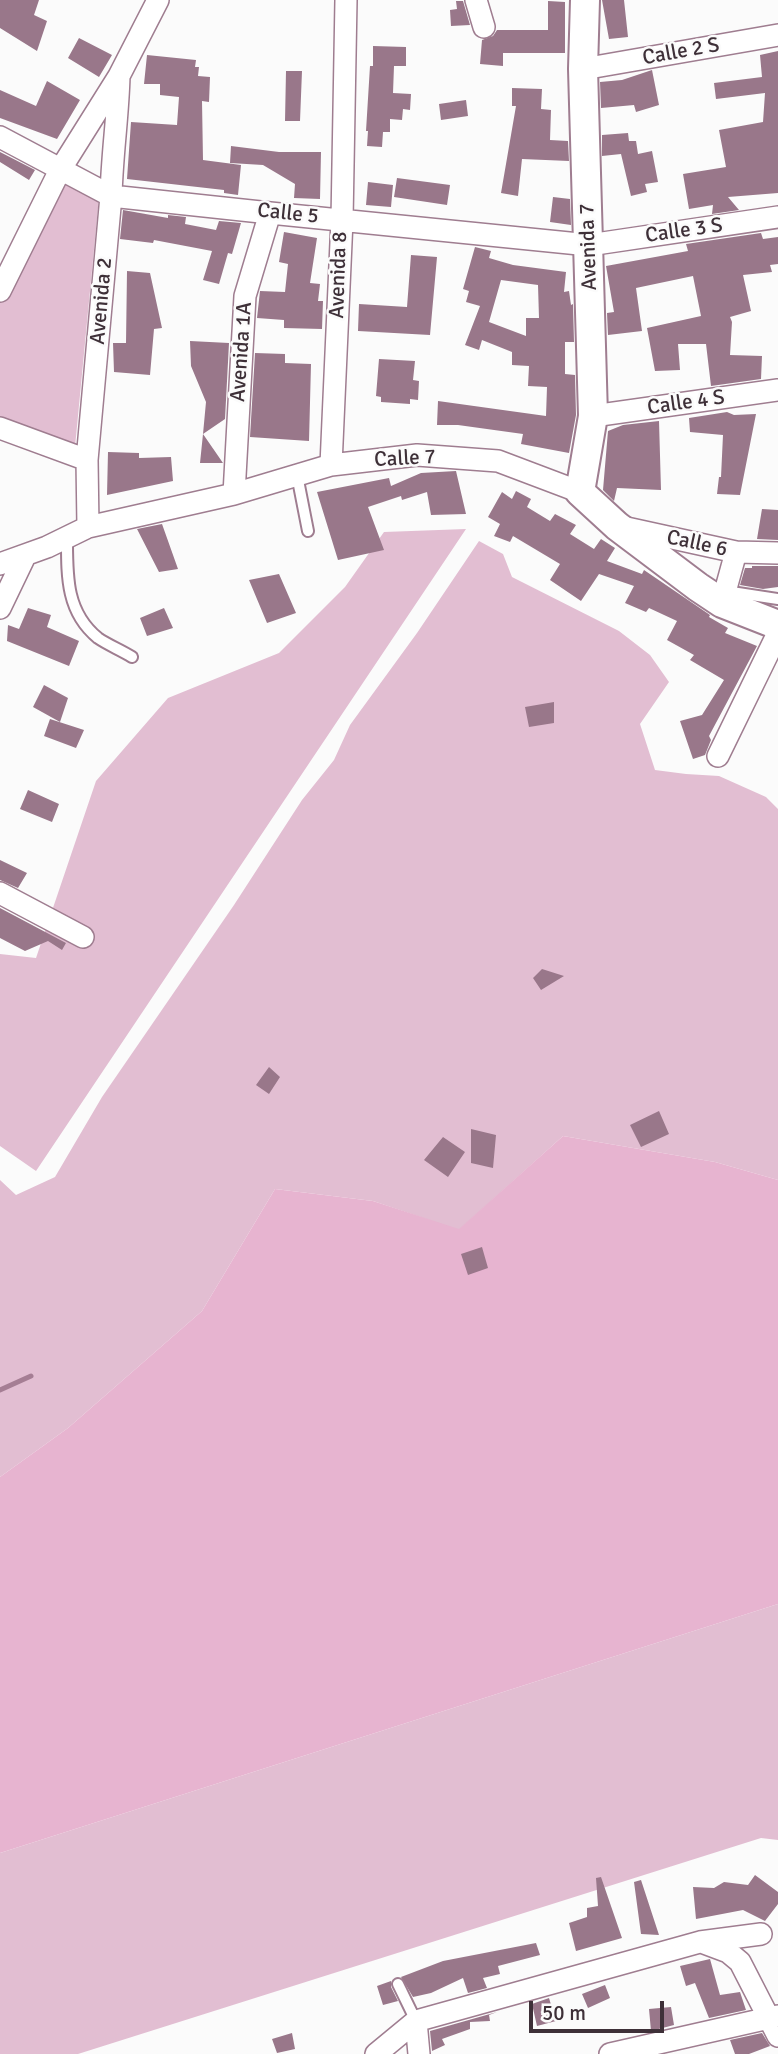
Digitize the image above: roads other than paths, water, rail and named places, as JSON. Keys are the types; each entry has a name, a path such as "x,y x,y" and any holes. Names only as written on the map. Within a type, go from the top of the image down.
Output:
{"main road":[{"name":"Avenida 7","path":"580,492 593,416 583,69 585,0"},
{"name":"Calle 7","path":"580,492 617,526 724,597 778,625"}],"street":[{"path":"0,291 60,170 120,76 158,0"},
{"name":"Avenida 8","path":"331,465 342,220 346,0"},
{"path":"476,0 484,26"},
{"name":"Calle 2 S","path":"583,69 778,35"},
{"name":"Avenida 2","path":"88,527 87,460 120,76"},
{"name":"Calle 5","path":"0,137 111,196 589,245"},
{"name":"Avenida 1A","path":"234,494 245,296 270,213"},
{"name":"Calle 3 S","path":"589,245 778,217"},
{"name":"Calle 4 S","path":"593,416 778,390"},
{"path":"0,428 87,460"},
{"name":"Calle 7","path":"0,564 25,556 88,527 234,494 331,465 417,455 498,461 580,492"},
{"name":"Calle 6","path":"617,526 736,552 778,553"},
{"path":"724,597 736,552"},
{"path":"0,608 25,556"},
{"path":"718,756 778,633"},
{"path":"0,893 83,937"},
{"path":"376,2054 416,2021 700,1942 761,1934"},
{"path":"610,2054 775,2024 740,1962 717,1946 700,1942"},
{"path":"416,2021 419,2054"}],"lane":[{"path":"297,475 308,531"},
{"path":"67,538 70,598 78,617 98,638 132,657"},
{"path":"724,597 778,598"},
{"path":"398,1984 416,2021"}],"waterway":[{"path":"0,1390 31,1376"}]}
